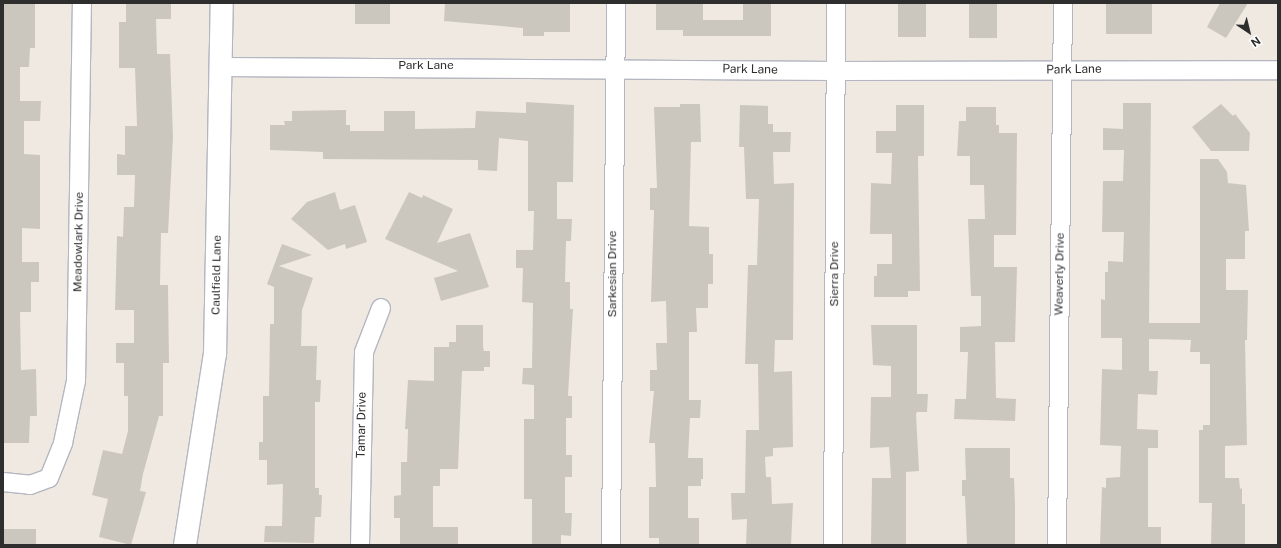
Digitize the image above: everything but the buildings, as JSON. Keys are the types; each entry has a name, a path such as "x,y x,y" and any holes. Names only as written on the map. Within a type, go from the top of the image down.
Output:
{"main road":[{"name":"Caulfield Lane","path":"185,545 215,354 222,3"}],"street":[{"name":"Meadowlark Drive","path":"3,482 30,485 49,478 63,443 76,381 79,277 82,3"},
{"name":"Sarkesian Drive","path":"611,545 616,3"},
{"name":"Sierra Drive","path":"833,545 836,3"},
{"name":"Weaverly Drive","path":"1057,545 1063,3"},
{"name":"Park Lane","path":"221,67 836,71 1278,70"},
{"name":"Tamar Drive","path":"360,545 364,352 381,308"}]}
